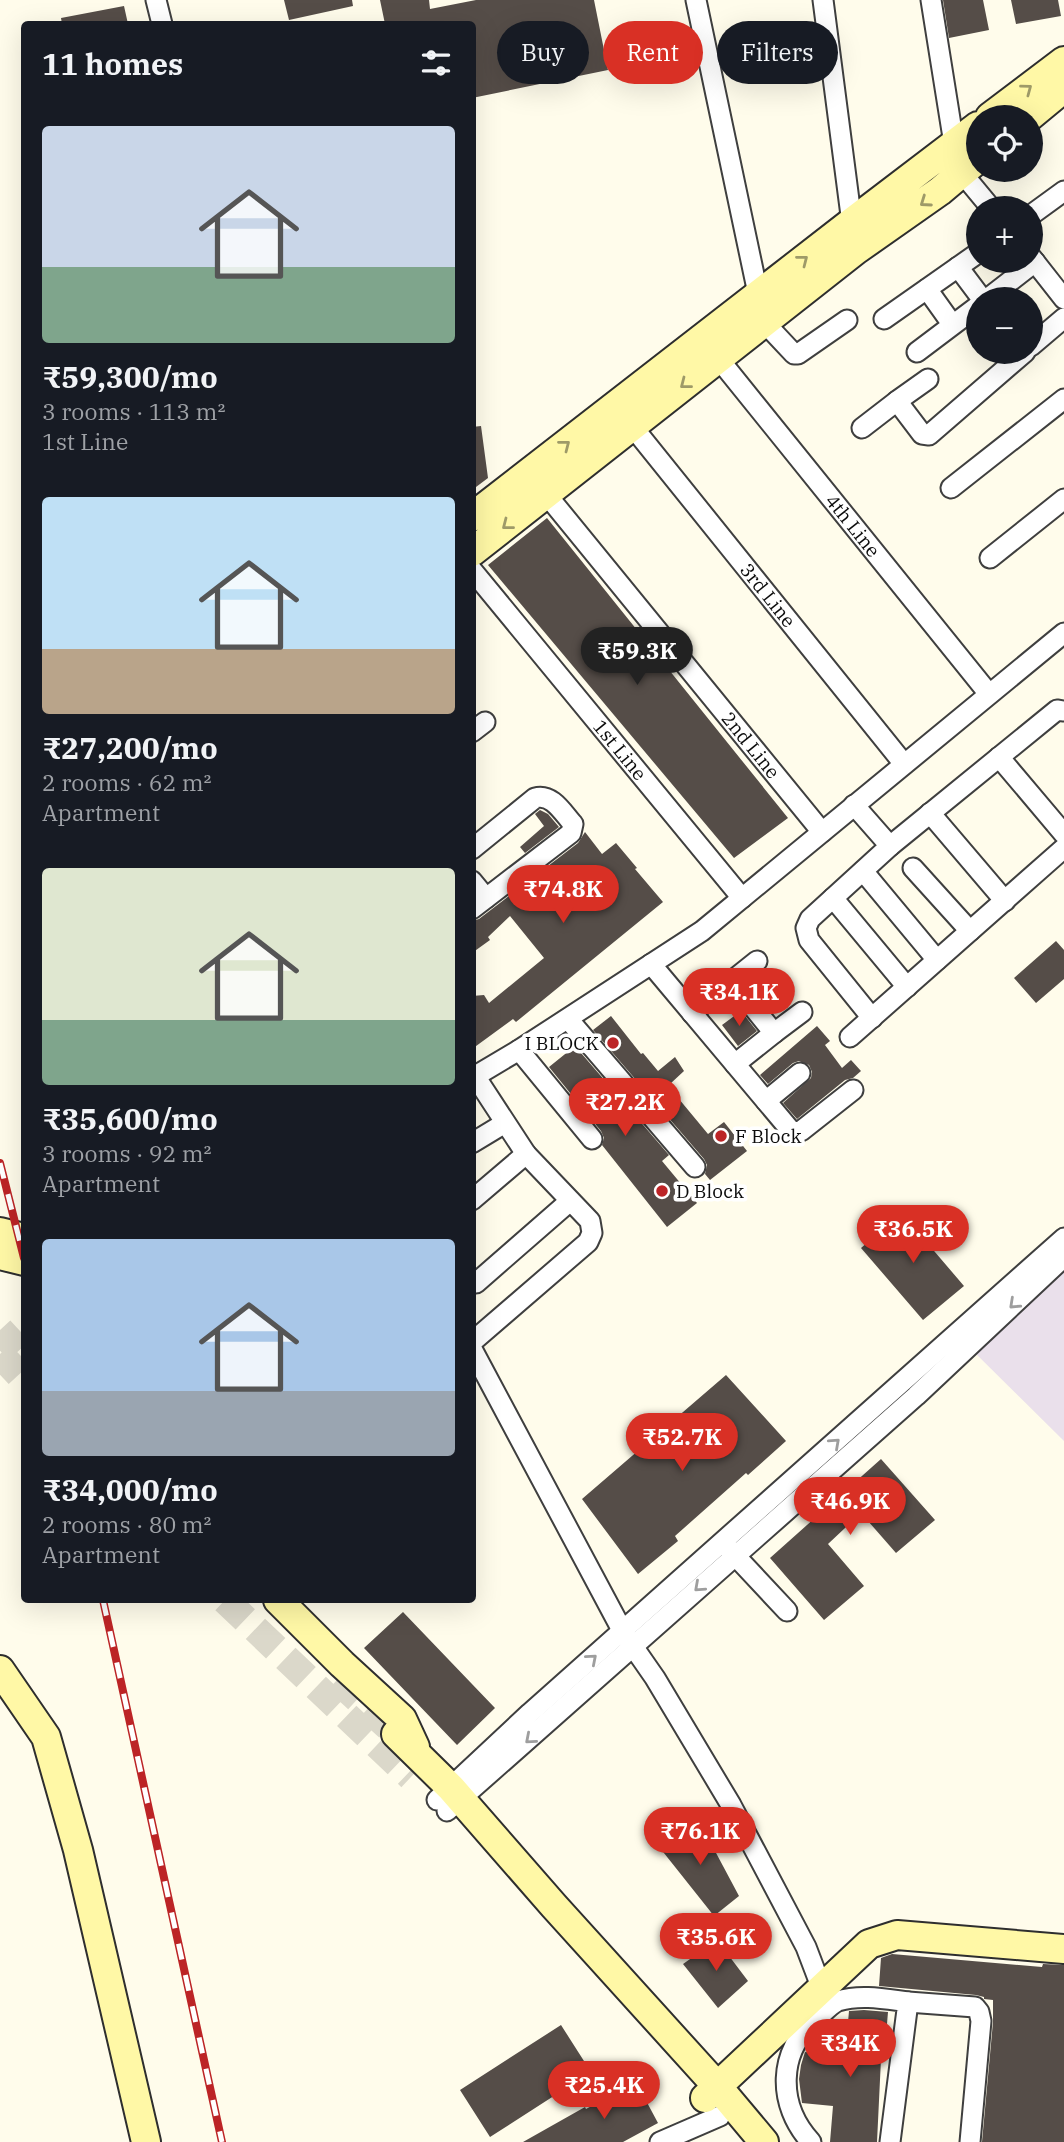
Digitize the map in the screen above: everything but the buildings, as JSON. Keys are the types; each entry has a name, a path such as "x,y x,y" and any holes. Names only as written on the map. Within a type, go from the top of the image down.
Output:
{"street":[{"path":"156,0 161,21"},
{"path":"696,0 761,308 794,354 798,354 846,320"},
{"path":"823,0 856,250"},
{"path":"931,0 954,144"},
{"path":"1006,105 1064,61"},
{"path":"1043,105 1064,88"},
{"path":"476,549 718,358 761,308 852,222 966,135"},
{"path":"476,514 761,308 856,250 966,169"},
{"path":"1043,206 1064,191"},
{"path":"884,319 966,261"},
{"path":"958,267 975,287"},
{"path":"1000,287 1017,273"},
{"path":"1043,273 1064,299"},
{"path":"927,289 953,324"},
{"path":"917,352 966,315"},
{"path":"1043,336 1064,318"},
{"name":"4th Line","path":"718,358 989,694"},
{"path":"897,401 922,434 929,435 1011,364"},
{"path":"862,428 928,379"},
{"path":"951,488 1064,399"},
{"name":"3rd Line","path":"632,426 904,764"},
{"name":"2nd Line","path":"546,494 822,832"},
{"path":"990,558 1064,499"},
{"name":"1st Line","path":"476,575 742,898"},
{"path":"476,1076 702,931 1064,633"},
{"path":"872,1018 809,940 806,928 810,919 930,813 1057,710 1064,711"},
{"path":"999,757 1064,834"},
{"path":"476,846 542,796 549,799 573,824 571,833 479,903"},
{"path":"854,805 890,846"},
{"path":"930,813 1005,901"},
{"path":"850,1037 1064,848"},
{"path":"912,868 970,931"},
{"path":"863,871 937,960"},
{"path":"833,898 907,987"},
{"path":"692,1013 757,961"},
{"path":"651,964 792,1132 801,1131 853,1090"},
{"path":"732,981 774,1033"},
{"path":"735,1064 803,1012"},
{"path":"568,1019 695,1167"},
{"path":"519,1050 592,1139"},
{"path":"766,1101 800,1073"},
{"path":"476,1080 526,1154 590,1221 592,1233 588,1241 476,1339"},
{"path":"476,1141 505,1123"},
{"path":"476,1197 526,1154"},
{"path":"477,1283 570,1201"},
{"path":"0,1232 21,1237"},
{"path":"449,1799 530,1713 628,1639 729,1549 1064,1238"},
{"path":"0,1255 21,1260"},
{"path":"729,1549 916,1396 1064,1258"},
{"path":"476,1356 628,1639 655,1678 731,1805 829,1996"},
{"path":"729,1549 787,1611"},
{"path":"281,1603 402,1719 416,1768"},
{"path":"0,1670 46,1737 78,1850 146,2142"},
{"path":"396,1734 416,1768 449,1799 714,2100 764,2142"},
{"path":"811,2142 788,2104 785,2078 792,2049 869,1944 897,1936 1064,1949"},
{"path":"660,2142 714,2100 874,1954 893,1948 1013,1958"},
{"path":"829,1996 872,1997 975,2007 979,2011 981,2021 970,2142"},
{"path":"890,2142 908,2002"},
{"path":"714,2100 741,2142"}],"shaded area":[{"path":"1064,1262 1064,1441 969,1347"}],"tunnel":[{"path":"0,1330 21,1353"},
{"path":"0,1354 21,1377"},
{"path":"228,1603 411,1777"},
{"path":"337,1680 396,1734"}],"railway":[{"path":"0,1163 21,1246"},
{"path":"104,1603 222,2142"}],"place":[{"name":"I BLOCK","path":"613,1043"},
{"name":"F Block","path":"721,1136"},
{"name":"D Block","path":"662,1191"}]}
